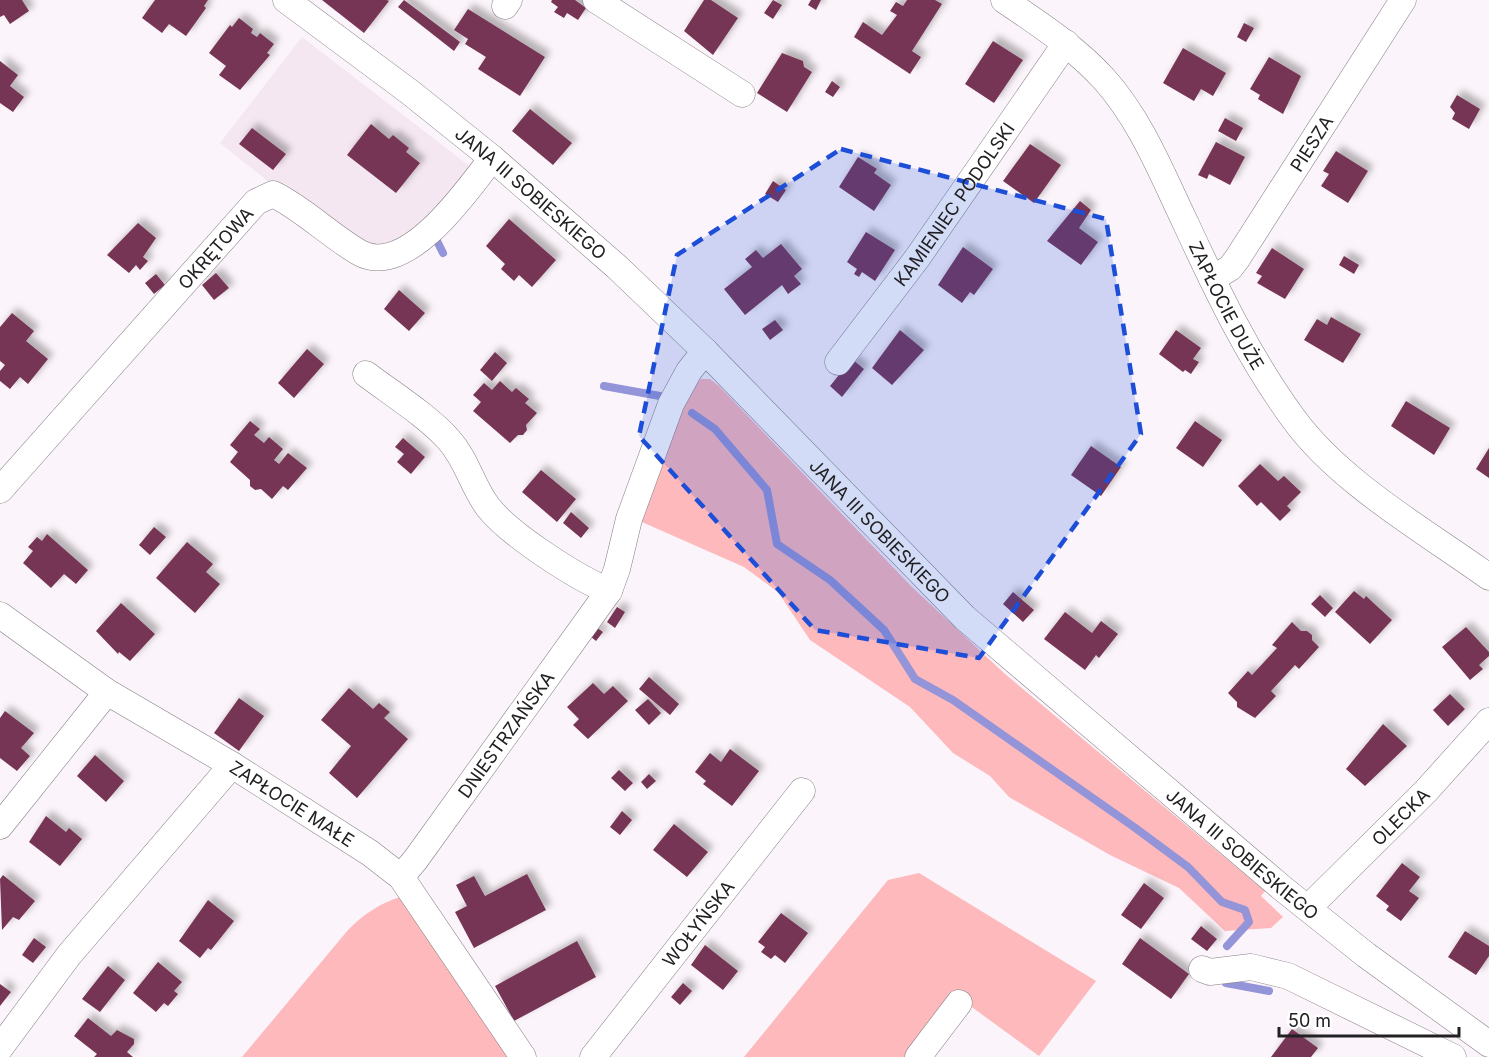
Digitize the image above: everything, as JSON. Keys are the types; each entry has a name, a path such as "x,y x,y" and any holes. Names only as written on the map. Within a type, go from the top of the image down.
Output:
{"street":[{"name":"JANA III SOBIESKIEGO","path":"286,0 411,93 492,158 617,267 705,351 964,618 1308,908 1366,955 1489,1044"},
{"path":"596,0 742,94"},
{"name":"ZAPŁOCIE DUŻE","path":"1004,0 1066,43 1105,80 1137,125 1212,279 1260,368 1294,419 1313,442 1361,485 1489,577"},
{"name":"PIESZA","path":"1212,279 1230,268 1237,259 1403,0"},
{"name":"KAMIENIEC PODOLSKI","path":"838,362 918,257 1066,43"},
{"name":"OKRĘTOWA","path":"0,490 256,202 273,194 358,252 377,259 387,258 417,242 435,227 492,158"},
{"name":"DNIESTRZAŃSKA","path":"401,877 609,591 617,569 629,519 671,404 689,371 705,351"},
{"path":"366,374 447,437 460,453 484,501 502,521 581,579 609,591"},
{"name":"ZAPŁOCIE MAŁE","path":"0,615 107,692 232,765 370,853 401,877 523,1057"},
{"path":"0,826 107,692"},
{"name":"OLECKA","path":"1308,908 1426,791 1489,721"},
{"path":"0,1048 69,954 232,765"},
{"name":"WOŁYŃSKA","path":"593,1057 802,791"},
{"path":"1202,969 1210,972 1251,968 1288,976 1454,1057"},
{"path":"918,1057 959,1003"}],"highlighted area":[{"path":"841,149 1106,219 1141,434 979,658 815,630 639,436 677,255"}],"shaded area":[{"path":"302,37 468,165 469,170 442,212 374,251 269,188 269,182 220,143"},
{"path":"701,379 710,379 719,386 912,587 1005,674 1265,891 1261,896 1283,917 1271,928 1225,931 1179,888 1110,855 1009,797 990,776 953,753 910,707 810,640 778,592 744,567 635,519 693,383"},
{"path":"919,873 1096,981 1039,1056 958,997 912,1057 744,1057 888,880"},
{"path":"400,897 513,1057 242,1057 348,930 372,910"}],"building":[{"path":"0,0 22,0 29,11 10,24 4,15 0,17"},
{"path":"155,0 208,0 204,6 206,8 186,36 169,24 162,33 142,18"},
{"path":"322,0 387,0 389,1 364,33"},
{"path":"404,0 460,42 454,51 398,7"},
{"path":"552,0 575,0 586,8 578,20 567,13 564,18 554,12 558,7 551,2"},
{"path":"704,0 711,0 738,18 713,55 684,31"},
{"path":"773,0 782,5 773,19 764,13"},
{"path":"811,0 821,0 816,10 808,5"},
{"path":"907,0 935,0 942,4 912,51 921,57 910,74 854,37 863,22 882,35 897,15 890,11 896,2 903,6"},
{"path":"468,9 545,57 520,96 478,69 486,57 465,44 468,39 454,30"},
{"path":"239,18 253,29 251,33 257,37 260,33 274,44 267,53 270,55 240,90 219,75 226,66 209,53 230,25 232,27"},
{"path":"1244,23 1254,28 1246,42 1237,37"},
{"path":"993,41 1023,60 994,103 965,84"},
{"path":"1183,48 1226,73 1213,96 1201,89 1194,101 1163,83"},
{"path":"782,53 803,61 804,67 812,72 787,112 757,93"},
{"path":"1269,57 1301,76 1283,114 1258,99 1260,95 1250,89"},
{"path":"0,61 18,75 10,86 24,97 13,112 0,103"},
{"path":"832,81 840,87 833,97 825,92"},
{"path":"1457,95 1480,109 1469,129 1452,119 1455,113 1450,107"},
{"path":"530,109 572,143 553,165 512,131"},
{"path":"1225,118 1243,128 1236,141 1218,131"},
{"path":"371,124 389,139 393,135 409,148 406,152 420,163 396,193 347,155"},
{"path":"252,128 286,154 273,170 239,144"},
{"path":"1216,142 1245,157 1230,185 1209,174 1207,179 1198,175"},
{"path":"1030,144 1061,165 1034,203 1003,181"},
{"path":"1336,151 1368,171 1348,203 1321,186 1329,174 1323,171"},
{"path":"858,157 877,169 874,173 891,185 874,211 839,187"},
{"path":"773,181 786,190 778,202 765,194"},
{"path":"1080,201 1091,210 1079,228 1098,242 1081,265 1047,241"},
{"path":"509,219 556,260 532,287 519,275 514,281 501,269 505,264 486,246"},
{"path":"138,223 156,238 143,257 148,261 140,270 136,265 129,273 107,255"},
{"path":"866,232 895,250 875,281 862,272 859,277 854,274 857,269 847,262"},
{"path":"781,244 802,269 794,276 801,284 788,294 782,285 745,315 724,289 752,267 745,259 756,250 763,258"},
{"path":"963,247 993,269 974,295 970,292 962,303 938,285"},
{"path":"1272,248 1304,269 1285,299 1257,283 1262,276 1256,273"},
{"path":"1344,256 1359,265 1354,274 1339,265"},
{"path":"216,273 229,288 214,300 202,285"},
{"path":"156,274 165,285 154,294 145,283"},
{"path":"399,290 425,313 409,331 384,309"},
{"path":"12,313 34,331 26,341 48,359 28,384 20,377 10,389 0,381 0,371 5,365 0,361 0,327"},
{"path":"1331,317 1361,334 1343,363 1304,340 1317,319 1327,325"},
{"path":"775,320 783,330 770,340 762,329"},
{"path":"900,330 924,350 892,385 872,368"},
{"path":"1176,330 1201,348 1193,359 1199,362 1191,374 1185,370 1183,372 1159,354"},
{"path":"307,349 324,364 294,398 278,383"},
{"path":"495,352 507,363 492,381 480,370"},
{"path":"852,359 864,369 842,397 830,386"},
{"path":"500,381 512,392 516,388 529,399 525,403 537,413 526,425 527,430 523,435 518,435 510,443 473,411 481,402 473,395 484,383 492,390"},
{"path":"1406,401 1450,428 1434,455 1391,426"},
{"path":"250,421 260,429 254,435 264,443 269,437 283,449 274,460 279,464 288,453 307,468 288,490 283,486 272,499 261,489 255,490 250,486 250,480 230,462 238,452 230,445"},
{"path":"1195,421 1222,440 1203,467 1176,448"},
{"path":"403,438 425,457 411,474 397,462 404,454 395,447"},
{"path":"1091,446 1121,467 1101,496 1071,475"},
{"path":"1489,448 1489,478 1476,469"},
{"path":"1260,464 1278,481 1284,476 1301,492 1287,506 1291,510 1280,521 1261,502 1257,506 1238,486"},
{"path":"541,470 576,499 557,522 522,492"},
{"path":"571,512 589,528 581,538 563,523"},
{"path":"154,527 166,537 150,555 139,545"},
{"path":"47,534 88,570 76,584 64,574 51,588 23,563 33,551 28,547 37,537 42,541"},
{"path":"187,542 213,564 206,572 220,584 195,613 156,578"},
{"path":"1354,591 1364,599 1366,596 1392,620 1370,644 1335,612"},
{"path":"1013,592 1034,610 1023,622 1003,604"},
{"path":"1320,595 1333,608 1325,617 1311,604"},
{"path":"121,603 155,634 130,661 119,652 118,654 96,631"},
{"path":"617,607 625,612 615,628 607,622"},
{"path":"1065,612 1092,633 1101,621 1118,634 1099,658 1096,655 1085,670 1044,639"},
{"path":"1292,622 1301,631 1307,631 1312,635 1312,640 1319,647 1299,669 1295,665 1271,691 1276,696 1255,718 1237,707 1237,702 1228,693 1248,671 1252,675 1277,648 1272,645"},
{"path":"596,627 603,632 596,641 590,636"},
{"path":"1466,627 1489,652 1489,656 1479,665 1483,669 1470,680 1442,647"},
{"path":"649,677 679,704 670,715 639,689"},
{"path":"593,683 604,694 613,686 628,701 588,739 573,725 579,719 567,707"},
{"path":"349,688 373,709 379,703 390,712 384,718 408,739 357,798 329,773 351,746 321,720"},
{"path":"1450,694 1465,709 1448,726 1433,710"},
{"path":"239,698 264,716 239,751 214,733"},
{"path":"648,699 661,713 649,725 635,710"},
{"path":"5,711 34,733 21,748 30,756 17,771 0,758 0,718"},
{"path":"1383,724 1407,746 1365,786 1346,769"},
{"path":"730,749 759,771 732,806 703,784 706,781 695,772 710,753 721,762"},
{"path":"95,755 124,781 106,802 77,776"},
{"path":"619,770 633,783 625,791 611,778"},
{"path":"649,774 656,781 647,789 641,782"},
{"path":"622,811 632,820 620,835 610,827"},
{"path":"46,816 66,832 69,828 82,839 60,866 29,842"},
{"path":"674,824 708,852 687,877 653,850"},
{"path":"1402,863 1420,877 1409,891 1419,898 1401,921 1386,910 1389,906 1376,896"},
{"path":"527,874 546,910 474,948 455,912 467,906 456,885 474,876 485,896"},
{"path":"3,875 35,901 19,920 13,917 2,930 0,879"},
{"path":"1144,883 1164,898 1141,929 1121,915"},
{"path":"208,900 234,921 211,950 208,948 200,958 179,941"},
{"path":"781,913 808,933 785,963 775,955 771,959 761,952 765,947 758,942"},
{"path":"1201,926 1217,939 1207,951 1191,939"},
{"path":"1465,931 1489,946 1489,956 1476,975 1448,957"},
{"path":"34,938 46,947 33,963 22,955"},
{"path":"1140,938 1189,974 1171,999 1122,964"},
{"path":"577,941 596,977 514,1021 495,986"},
{"path":"705,945 738,971 723,990 691,965"},
{"path":"158,962 182,982 174,991 178,994 168,1006 164,1003 156,1012 133,993"},
{"path":"108,966 125,980 100,1012 82,999"},
{"path":"683,983 692,991 680,1005 671,997"},
{"path":"0,984 11,992 0,1006"},
{"path":"88,1018 111,1036 117,1030 134,1039 134,1044 127,1052 133,1057 94,1057 97,1054 74,1036"},
{"path":"1292,1029 1318,1048 1311,1057 1271,1057"}],"waterway":[{"path":"436,239 443,253"},
{"path":"604,386 660,396"},
{"path":"692,413 715,429 767,490 777,544 830,580 884,630 915,679 953,700 1134,827 1188,867 1222,902 1245,910 1249,922 1227,946"},
{"path":"1226,983 1269,991"}]}
